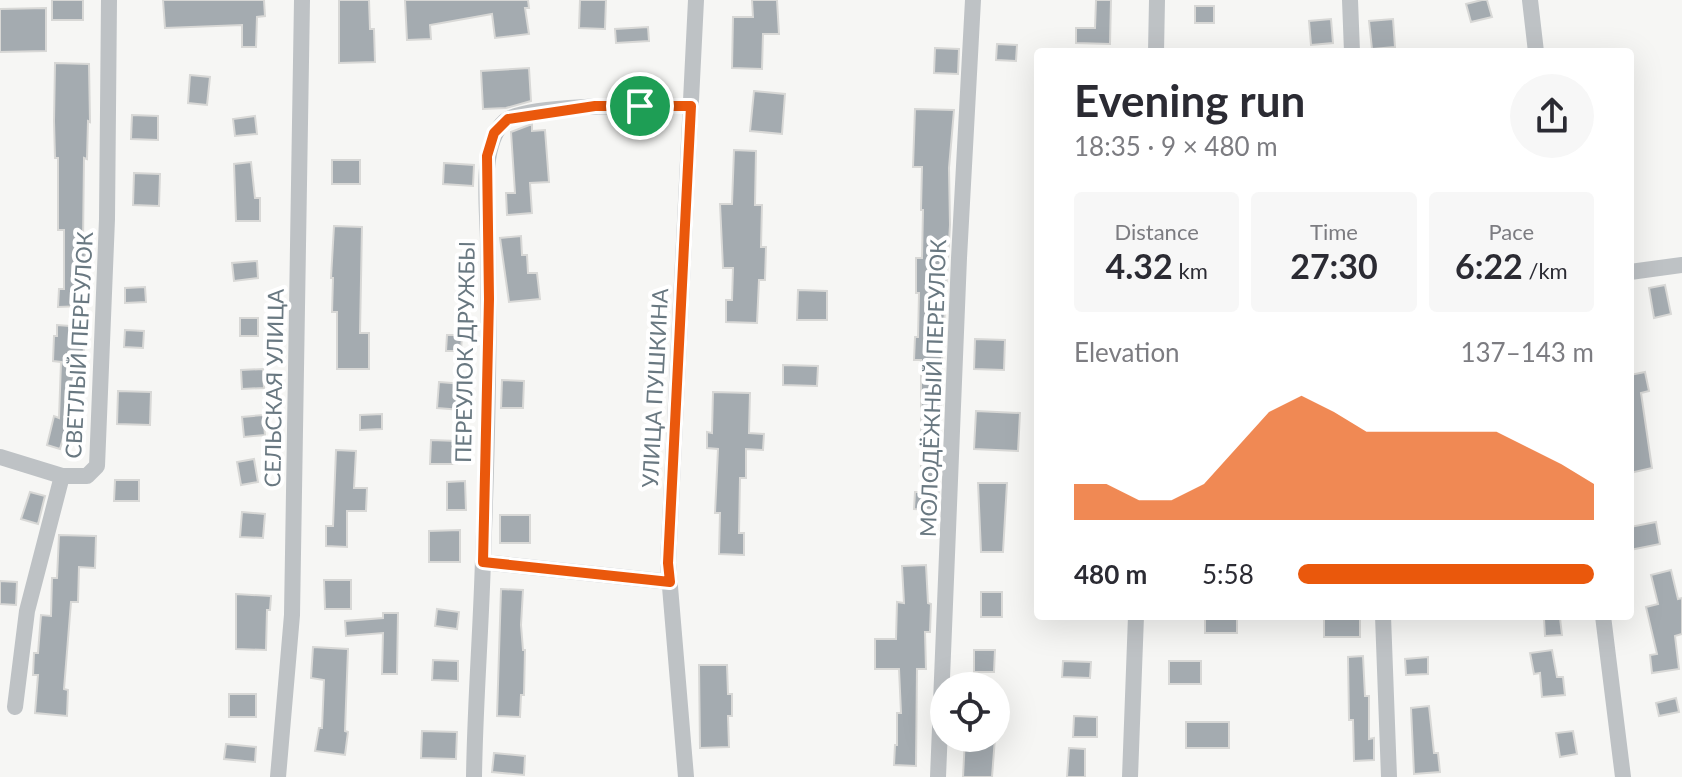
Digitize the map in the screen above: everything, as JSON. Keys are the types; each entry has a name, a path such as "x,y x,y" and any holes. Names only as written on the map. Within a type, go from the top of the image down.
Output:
{"street":[{"name":"СВЕТЛЫЙ ПЕРЕУЛОК","path":"15,707 27,611 62,476 87,476 97,466 107,219 109,0"},
{"name":"СЕЛЬСКАЯ УЛИЦА","path":"278,777 292,615 302,0"},
{"name":"УЛИЦА ПУШКИНА","path":"686,777 669,547 696,0"},
{"name":"МОЛОДЁЖНЫЙ ПЕРЕУЛОК","path":"938,777 973,0"},
{"path":"1156,48 1157,0"},
{"path":"1350,0 1352,48"},
{"path":"1530,0 1536,48"},
{"name":"ПЕРЕУЛОК ДРУЖБЫ","path":"474,777 489,299 487,156 494,133 508,119 536,113 595,106 691,106"},
{"path":"1634,271 1682,265"},
{"path":"0,457 62,476"},
{"path":"483,562 670,582"},
{"path":"1130,777 1136,620"},
{"path":"1383,620 1389,777"},
{"path":"1603,620 1623,777"}],"building":[{"path":"52,0 83,0 83,20 52,20"},
{"path":"163,0 264,0 265,16 257,17 256,47 242,47 242,25 165,28"},
{"path":"339,0 369,0 375,62 339,63"},
{"path":"405,0 528,0 529,8 525,8 529,34 495,38 492,14 430,25 431,39 407,40"},
{"path":"580,0 606,0 605,29 579,28"},
{"path":"752,0 777,0 779,34 763,34 762,69 732,68 733,17 753,17"},
{"path":"1096,0 1111,0 1110,44 1076,43 1076,28 1095,28"},
{"path":"1487,0 1492,17 1471,22 1466,4"},
{"path":"1195,6 1214,6 1214,23 1195,23"},
{"path":"46,8 46,51 0,52 0,9"},
{"path":"1331,19 1333,43 1311,45 1309,21"},
{"path":"1393,19 1395,47 1372,48 1369,21"},
{"path":"648,27 649,41 616,43 615,29"},
{"path":"997,44 1017,45 1016,61 996,60"},
{"path":"935,48 959,49 958,74 934,73"},
{"path":"55,63 89,64 90,122 87,159 84,158 84,306 58,307 59,289 64,289 64,230 58,230"},
{"path":"529,68 531,101 506,108 483,109 481,71"},
{"path":"190,75 210,77 207,105 188,103"},
{"path":"754,91 785,94 782,134 750,131"},
{"path":"915,109 954,110 949,168 950,225 938,510 914,509 915,492 921,492 921,360 914,360 919,293 916,293 916,258 922,258 923,210 922,167 913,167"},
{"path":"132,115 158,116 158,140 131,139"},
{"path":"255,116 257,134 235,136 233,119"},
{"path":"532,124 532,131 545,130 549,182 530,183 532,213 507,215 506,193 515,193 511,132"},
{"path":"734,150 756,151 755,205 762,205 761,247 766,247 765,280 759,280 757,323 726,322 726,300 732,300 733,268 723,268 720,204 732,204"},
{"path":"332,160 360,160 360,184 332,184"},
{"path":"251,162 255,198 260,198 260,221 236,221 234,164"},
{"path":"444,163 474,165 473,186 443,184"},
{"path":"134,173 160,174 159,206 133,205"},
{"path":"334,226 362,227 360,333 369,333 369,369 337,369 337,312 332,312 331,278"},
{"path":"521,236 522,255 527,255 528,273 537,273 540,299 509,302 500,238"},
{"path":"257,261 258,278 234,281 232,263"},
{"path":"1665,285 1671,314 1654,318 1649,288"},
{"path":"145,287 146,302 125,303 125,288"},
{"path":"798,290 827,291 827,320 797,320"},
{"path":"240,318 258,318 258,336 240,336"},
{"path":"57,325 83,327 84,337 83,399 74,398 60,449 47,445 54,416 59,418 61,362 53,361"},
{"path":"125,330 144,331 143,348 124,347"},
{"path":"447,335 462,335 461,351 446,351"},
{"path":"975,339 1005,340 1004,370 974,369"},
{"path":"783,365 818,366 817,386 783,385"},
{"path":"263,369 264,388 242,389 241,370"},
{"path":"1645,372 1649,391 1641,393 1652,468 1634,472 1634,374"},
{"path":"502,380 524,381 523,408 501,408"},
{"path":"439,382 464,384 462,410 437,408"},
{"path":"118,391 151,392 150,425 117,424"},
{"path":"713,392 750,393 749,433 764,434 763,450 746,449 746,478 740,478 739,533 744,533 744,555 719,554 720,513 715,513 718,449 707,448 707,432 712,433"},
{"path":"976,411 1020,413 1018,451 974,449"},
{"path":"382,414 382,429 360,430 360,415"},
{"path":"263,415 265,435 244,437 242,417"},
{"path":"431,440 458,441 457,464 430,464"},
{"path":"336,450 356,451 354,488 367,488 366,511 347,511 347,547 326,546 326,526 333,526"},
{"path":"254,459 258,482 241,485 237,462"},
{"path":"115,480 139,480 139,501 114,501"},
{"path":"465,481 466,510 447,510 447,482"},
{"path":"978,483 1007,483 1003,552 981,552"},
{"path":"30,492 45,496 38,524 21,519"},
{"path":"242,512 265,514 263,538 240,537"},
{"path":"500,515 530,515 530,543 500,543"},
{"path":"1656,522 1660,544 1634,549 1634,526"},
{"path":"460,530 460,562 429,562 429,531"},
{"path":"59,535 96,536 95,568 79,567 78,602 71,602 64,689 68,690 67,716 35,713 38,675 33,675 41,615 51,616 52,578 57,578"},
{"path":"926,565 928,603 931,604 930,632 925,632 926,669 917,669 916,766 894,765 897,713 901,713 899,669 875,669 875,639 896,639 897,602 904,603 902,566"},
{"path":"1671,570 1678,599 1682,598 1682,634 1675,636 1679,669 1652,673 1650,655 1657,654 1646,607 1658,604 1651,575"},
{"path":"324,580 351,580 351,609 325,609"},
{"path":"0,581 17,582 16,605 0,604"},
{"path":"501,589 523,590 524,695 521,695 520,717 497,716"},
{"path":"981,592 1002,592 1002,617 981,617"},
{"path":"236,594 271,596 270,610 267,610 266,650 236,649"},
{"path":"437,609 459,612 457,629 435,626"},
{"path":"383,613 398,613 397,674 382,674 383,633 346,636 345,621 383,618"},
{"path":"1205,620 1237,620 1237,633 1205,633"},
{"path":"1324,620 1360,620 1360,637 1324,637"},
{"path":"1544,620 1560,620 1562,635 1545,636"},
{"path":"313,647 348,649 345,755 315,751 319,728 322,728 324,680 311,678"},
{"path":"974,650 995,650 994,672 974,672"},
{"path":"1552,650 1557,677 1563,677 1565,695 1542,697 1540,673 1534,674 1530,653"},
{"path":"1363,656 1365,696 1369,696 1369,739 1374,738 1374,760 1354,761 1353,720 1349,720 1348,657"},
{"path":"1428,657 1428,674 1406,675 1405,659"},
{"path":"433,660 458,661 458,681 432,680"},
{"path":"1063,661 1091,662 1090,678 1062,677"},
{"path":"1169,661 1201,661 1201,684 1169,684"},
{"path":"699,665 727,665 728,694 732,694 732,716 728,716 729,747 700,748"},
{"path":"229,694 256,694 256,717 229,717"},
{"path":"1676,698 1679,712 1659,716 1656,703"},
{"path":"1429,706 1434,753 1438,753 1440,772 1414,774 1411,708"},
{"path":"1074,716 1097,717 1097,737 1073,737"},
{"path":"1186,722 1229,722 1229,748 1186,748"},
{"path":"422,731 457,732 456,759 421,758"},
{"path":"1573,731 1577,754 1560,757 1556,733"},
{"path":"226,744 256,747 255,762 224,759"},
{"path":"1069,748 1085,749 1085,777 1067,777"},
{"path":"964,752 994,752 992,777 963,777"},
{"path":"494,753 525,756 524,775 492,772"}],"route":[{"path":"595,106 640,106 691,106 668,563 670,582 483,562 489,299 487,156 494,133 508,119 536,113 595,106"}]}
